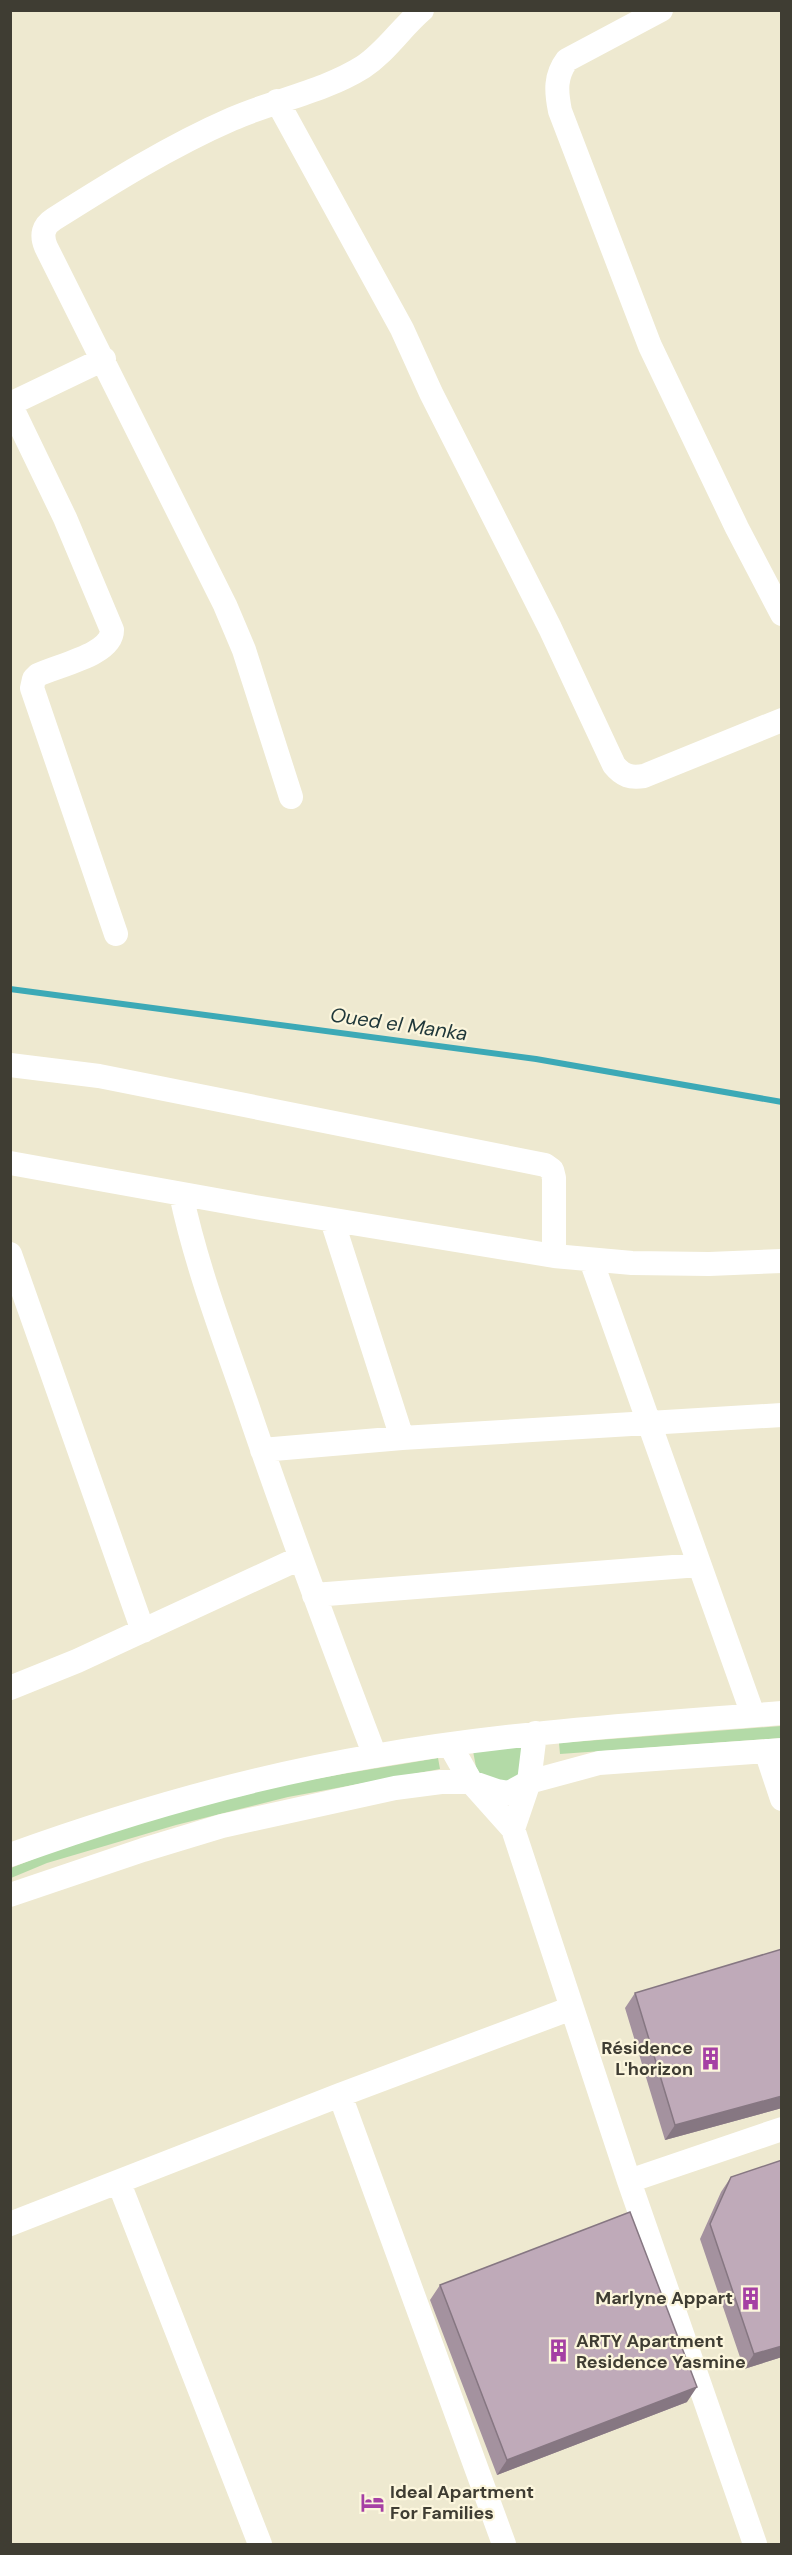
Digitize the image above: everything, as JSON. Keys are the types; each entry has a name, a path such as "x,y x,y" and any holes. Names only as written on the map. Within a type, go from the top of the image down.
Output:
{"street":[{"path":"291,797 244,650 225,605 104,358 46,247 43,237 44,228 54,219 167,152 228,120 309,91 363,67 422,10"},
{"path":"661,10 567,60 560,69 557,81 560,111 650,346 737,528 782,614"},
{"path":"277,101 402,329 431,393 508,543 619,772 626,776 644,776 782,720"},
{"path":"104,358 10,404 64,518 112,630 112,637 104,648 38,675 34,679 32,688 116,934"},
{"path":"10,1065 99,1076 544,1165 552,1170 554,1178 554,1256"},
{"path":"10,1163 332,1220 554,1256 665,1263 782,1261"},
{"path":"181,1194 203,1279 262,1450 300,1558 375,1755"},
{"path":"332,1220 402,1438"},
{"path":"10,1254 143,1631"},
{"path":"591,1260 753,1715"},
{"path":"262,1450 402,1438 782,1415"},
{"path":"12,1682 143,1631 300,1558"},
{"path":"314,1595 699,1565"},
{"path":"10,1855 69,1834 187,1798 375,1755 535,1733 782,1713"},
{"path":"513,1829 529,1782 535,1733"},
{"path":"450,1745 471,1782 513,1829 630,2181 755,2544"},
{"path":"10,1895 222,1826 395,1788 441,1782 471,1782 497,1791 508,1792 529,1782 599,1763 774,1751 782,1798"},
{"path":"10,2224 340,2095 572,2008"},
{"path":"340,2095 504,2544"},
{"path":"630,2181 782,2129"},
{"path":"119,2183 260,2544"}],"green space":[{"path":"781,1726 781,1738 560,1754 559,1743"},
{"path":"523,1746 521,1770 510,1782 503,1785 481,1776 476,1767 473,1751"},
{"path":"438,1758 440,1769 288,1797 176,1825 47,1863 11,1878 11,1868 111,1831 180,1811 304,1781"}],"building":[{"name":"Résidence L'horizon","path":"782,1949 782,2096 675,2125 635,1993"},
{"name":"Marlyne Appart","path":"782,2160 782,2346 754,2354 710,2224 731,2177"},
{"name":"ARTY Apartment Residence Yasmine","path":"630,2212 697,2387 507,2460 440,2285"}],"waterway":[{"name":"Oued el Manka","path":"10,989 536,1059 782,1102"}],"place":[{"name":"Résidence L'horizon","path":"711,2058"},
{"name":"Marlyne Appart","path":"751,2298"},
{"name":"ARTY Apartment Residence Yasmine","path":"558,2351"},
{"name":"Ideal Apartment For Families","path":"372,2502"}]}
